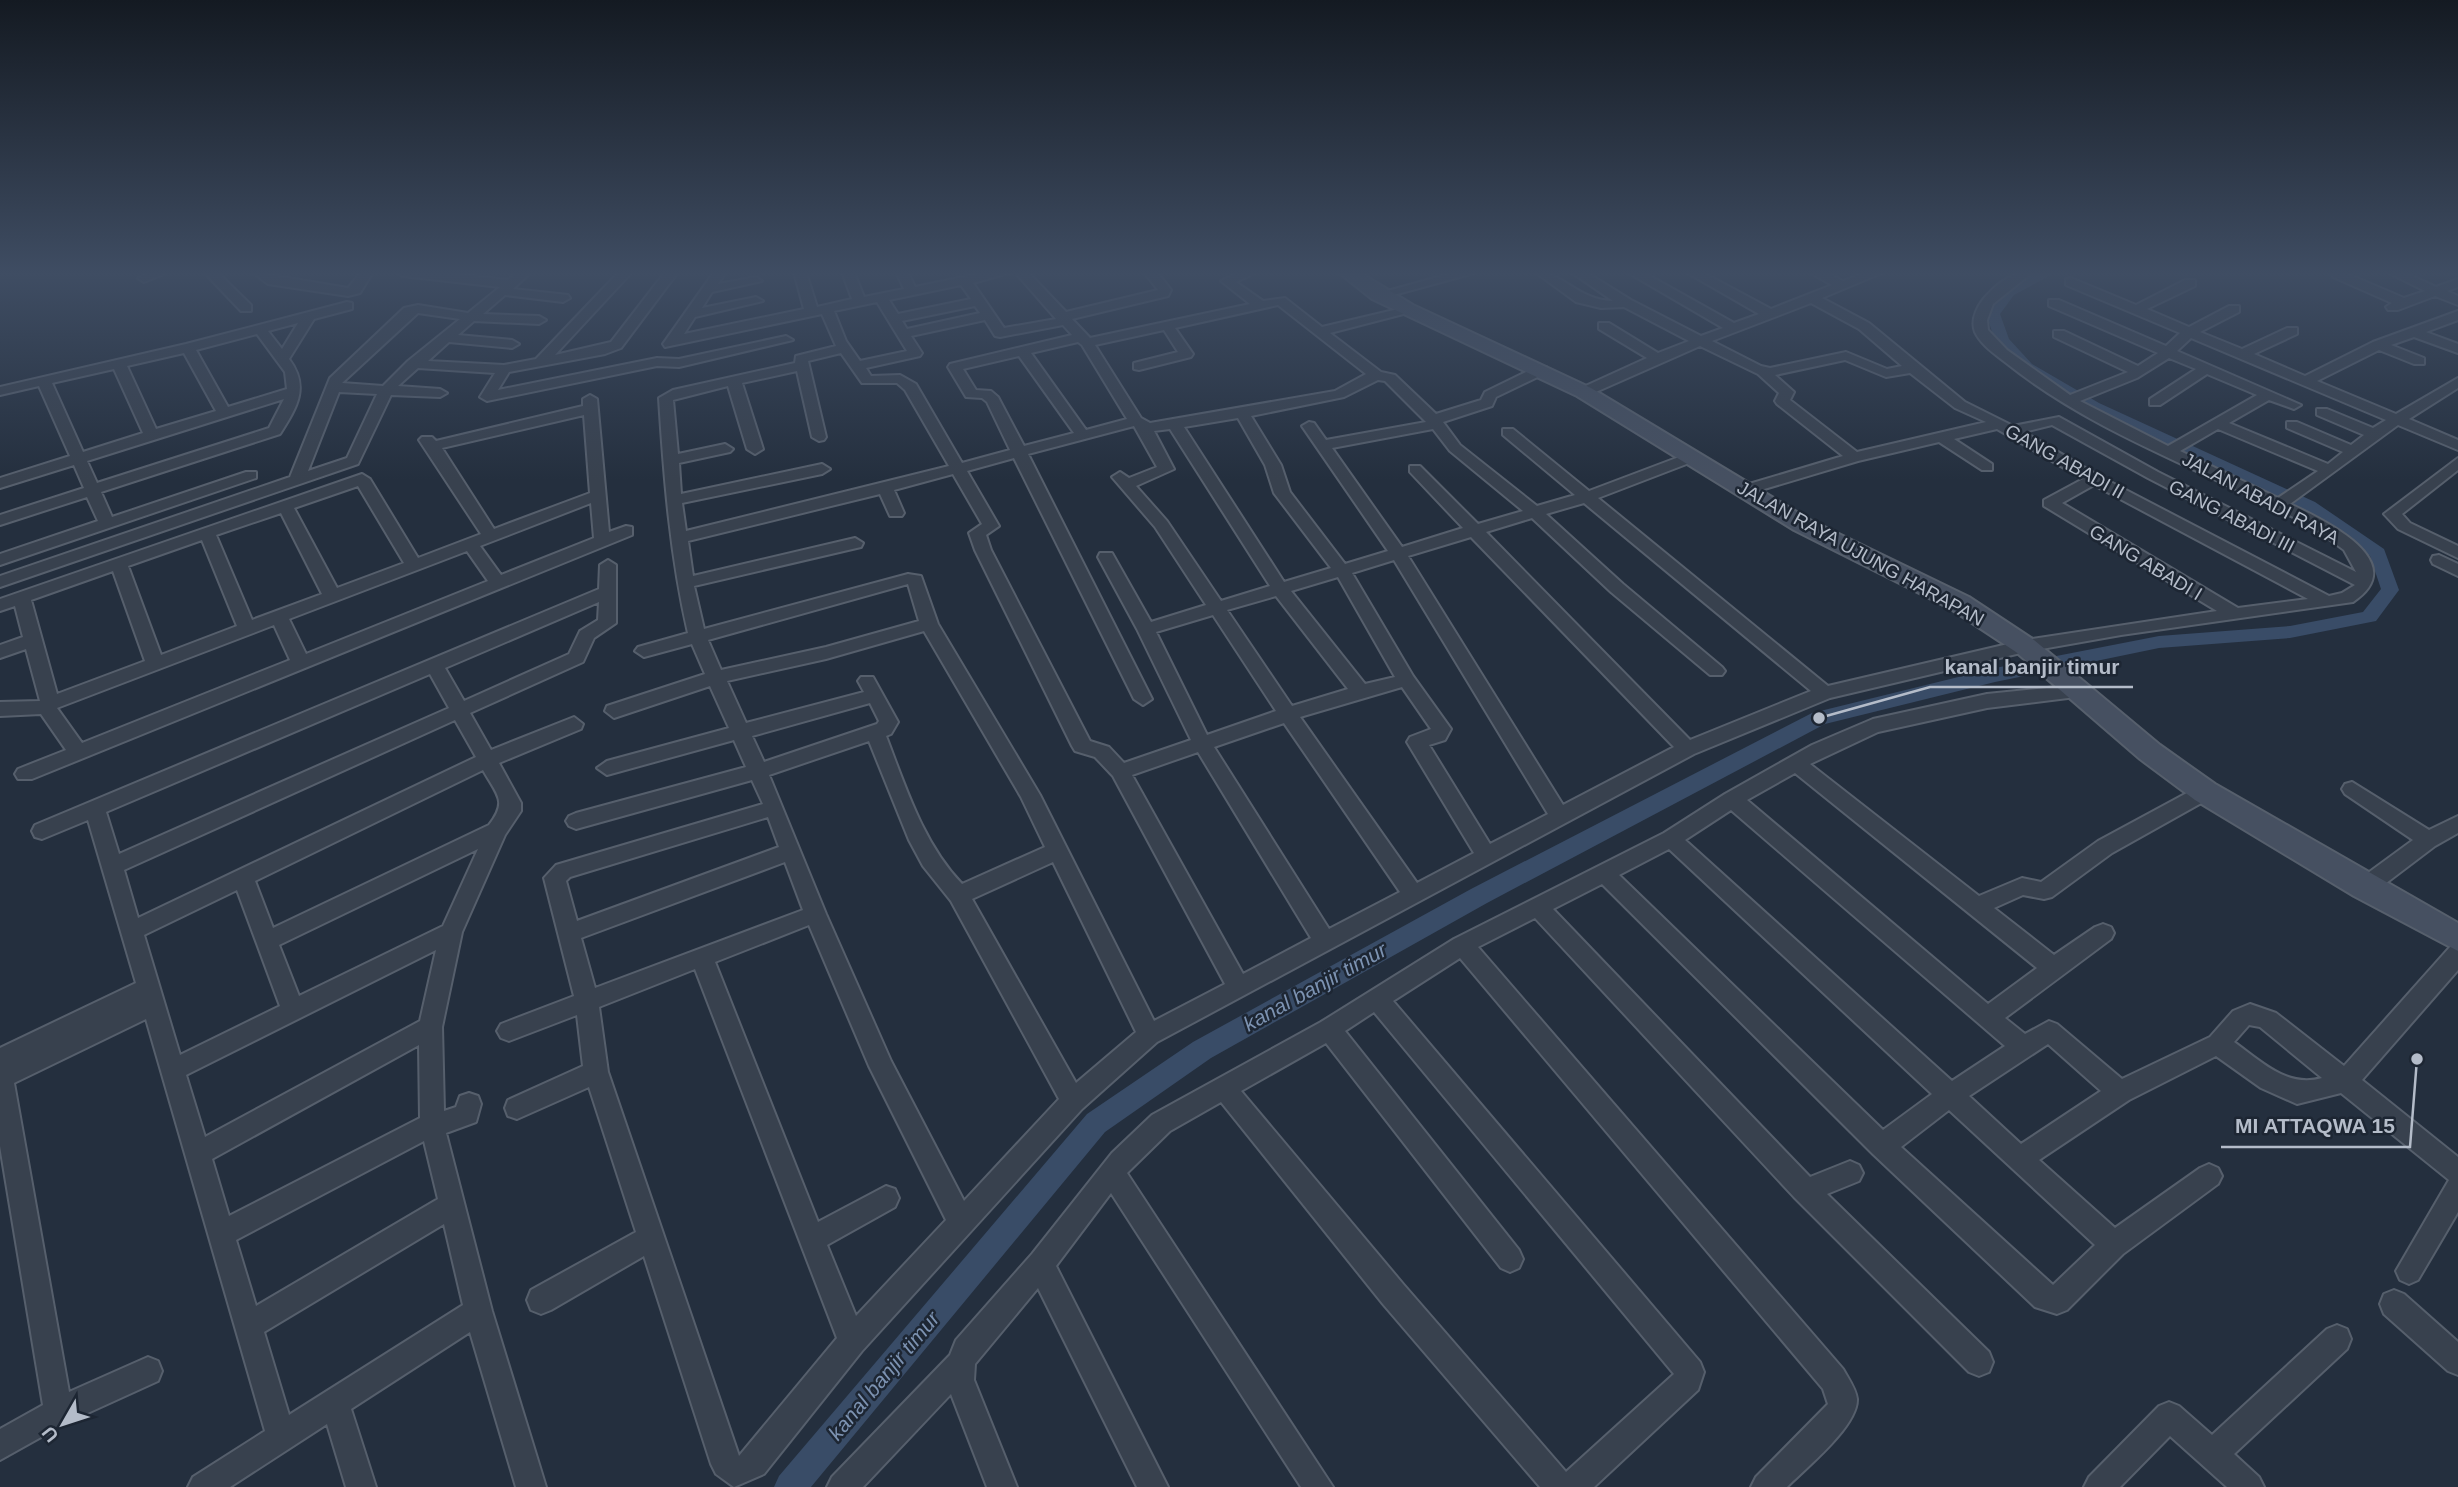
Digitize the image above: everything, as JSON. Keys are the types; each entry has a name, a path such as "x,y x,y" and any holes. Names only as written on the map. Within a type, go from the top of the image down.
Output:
{"street":[{"path":"0,391 213,341"},
{"path":"0,520 274,431 295,391 292,372 268,341"},
{"path":"281,360 293,341"},
{"path":"297,480 333,387 340,376 377,341"},
{"path":"0,582 353,461 389,387 441,341"},
{"path":"483,341 512,344"},
{"path":"541,362 560,341"},
{"path":"412,364 504,369 605,350 619,341"},
{"path":"657,362 672,341"},
{"path":"504,369 487,397 657,362 679,363 780,341"},
{"path":"841,341 856,366 871,381 905,381 991,526 977,533 983,550 1082,746 1102,752 1120,771 1238,987"},
{"path":"856,366 915,353 909,341"},
{"path":"1076,341 955,368 971,394 990,396 1143,699"},
{"path":"1085,341 1140,424 1166,469 1123,480 1161,524 1287,713 1413,894"},
{"path":"1139,366 1185,355 1177,341"},
{"path":"1334,341 1376,375 1390,378 1435,422 1455,448 1534,512 1617,588 1717,671"},
{"name":"JALAN RAYA UJUNG HARAPAN","path":"1478,341 1584,392 1802,525 1960,603 2050,668 2150,752 2205,792 2365,887 2458,938"},
{"path":"1629,341 1657,358"},
{"path":"1882,341 1960,405 2004,427"},
{"name":"JALAN ABADI RAYA","path":"1992,341 2021,370 2074,398 2112,423 2179,447 2286,499 2350,546 2367,574 2365,583"},
{"path":"2075,341 2137,371"},
{"path":"2141,341 2294,405"},
{"path":"2074,398 2092,393 2137,371 2167,353 2179,341"},
{"path":"2212,341 2458,445"},
{"path":"2244,354 2270,341"},
{"path":"2305,381 2388,341"},
{"path":"2438,341 2458,349"},
{"path":"1584,392 1699,342 1763,372 1787,391 1782,401 1854,457"},
{"path":"2378,345 2419,361"},
{"path":"188,348 224,413"},
{"path":"819,437 801,359 808,355 844,348"},
{"path":"1023,351 1082,434"},
{"path":"1763,372 1846,356 1886,373 1913,368"},
{"path":"120,364 152,436"},
{"path":"801,366 668,396 670,460 685,583 697,636 738,732 758,771 815,914 881,1066 962,1224"},
{"path":"2155,402 2205,369"},
{"path":"1324,445 1435,422 1487,403 1490,396 1541,370"},
{"path":"679,538 885,488 1082,434 1140,424 1175,425 1339,394 1376,375"},
{"path":"44,381 107,523"},
{"path":"734,381 755,449"},
{"path":"2286,499 2330,470 2396,419 2458,382"},
{"path":"333,387 389,387 440,393"},
{"path":"0,483 295,391"},
{"path":"2179,447 2268,395"},
{"path":"491,536 430,443 590,403 602,541"},
{"path":"2322,412 2374,434"},
{"path":"1242,414 1273,466 1282,494 1343,572 1406,680 1441,729 1438,735 1417,742 1486,855"},
{"name":"GANG ABADI III","path":"2004,427 2053,419 2099,447 2365,583"},
{"path":"2218,424 2330,470"},
{"path":"1175,425 1280,589 1360,691"},
{"path":"2292,425 2353,451"},
{"path":"1309,426 1399,554 1560,817"},
{"name":"GANG ABADI II","path":"1745,490 1854,457 1941,437 2004,427 2326,602"},
{"path":"1508,432 1825,693"},
{"path":"1941,437 1987,467"},
{"path":"670,460 725,449"},
{"path":"1146,629 1589,496 1692,457"},
{"path":"2455,468 2392,514 2404,526 2457,551"},
{"path":"674,500 822,469"},
{"path":"1415,469 1687,749"},
{"path":"0,560 251,475"},
{"name":"GANG ABADI I","path":"2094,478 2051,500 2050,503 2235,614"},
{"path":"0,605 362,479 414,565"},
{"path":"885,488 895,513"},
{"path":"0,709 28,710 48,705 598,495"},
{"path":"285,506 332,596"},
{"path":"24,774 626,531"},
{"path":"207,533 247,629"},
{"path":"685,583 855,542"},
{"path":"470,544 498,583"},
{"path":"1106,557 1146,629 1203,745 1326,943"},
{"path":"2439,560 2458,570"},
{"path":"119,564 155,664"},
{"path":"112,866 577,658 586,635 607,623 608,565"},
{"path":"645,651 908,579 915,580 929,624 1030,795 1149,1035"},
{"path":"772,808 558,873 555,878 587,1001 596,1072 653,1237 726,1464 736,1473 754,1464 852,1341 1073,1101 1149,1035 1687,749 1825,693 2050,668 2235,614 2326,602 2356,594 2365,583"},
{"path":"41,831 433,663 607,592"},
{"path":"22,598 48,705 78,752"},
{"path":"279,617 301,663"},
{"path":"614,711 714,678 826,653 929,624"},
{"path":"0,652 33,640"},
{"path":"433,663 511,803 511,811 496,831 451,932 430,1027 432,1124 478,1311 531,1487"},
{"path":"1002,1487 960,1380 961,1364 967,1350 1041,1265 1146,1134 1378,1000 1462,945 1671,839 1795,762 1873,726 1987,701 2050,668"},
{"path":"1120,771 1203,745 1287,713 1406,680"},
{"path":"576,821 758,771 875,733 889,725 871,688 738,732 607,768"},
{"path":"133,930 487,760 574,724"},
{"path":"875,733 920,838 945,882 959,895 1073,1101"},
{"path":"1795,762 2054,968"},
{"path":"2352,789 2428,840"},
{"path":"1978,906 2022,886 2044,891 2105,847 2205,792"},
{"path":"1732,799 2024,1048"},
{"path":"95,808 281,1436"},
{"path":"2365,887 2428,840 2458,824"},
{"path":"268,940 496,831"},
{"path":"1671,839 2114,1245"},
{"path":"959,895 1057,851"},
{"path":"569,933 790,852"},
{"path":"1604,873 1882,1146 2052,1301 2057,1300 2114,1245 2209,1176"},
{"path":"243,878 293,1011"},
{"path":"1537,906 1803,1188 1979,1362"},
{"path":"509,1031 815,914"},
{"path":"172,1070 451,932"},
{"path":"1988,1017 2103,933"},
{"path":"1462,945 1833,1379 1843,1398 1841,1411 1766,1487"},
{"path":"2218,1044 2269,1080 2297,1093 2307,1093 2346,1081 2458,954"},
{"path":"702,958 852,1341"},
{"path":"58,1412 0,1070 150,996"},
{"path":"1378,1000 1690,1372 1688,1380 1572,1487"},
{"path":"2021,1158 2120,1092 2218,1044 2241,1018 2250,1014 2268,1020 2458,1172"},
{"path":"197,1154 430,1027"},
{"path":"1329,1029 1510,1259"},
{"path":"1882,1146 1951,1095 2049,1031 2120,1092"},
{"path":"517,1108 596,1072"},
{"path":"1224,1088 1393,1294 1559,1487"},
{"path":"221,1234 432,1124 455,1120 467,1114 469,1104"},
{"path":"1113,1173 1318,1487"},
{"path":"1803,1188 1808,1190 1850,1173"},
{"path":"2409,1270 2458,1188"},
{"path":"812,1239 886,1198"},
{"path":"248,1326 451,1205"},
{"path":"541,1300 653,1237"},
{"path":"1041,1265 1153,1487"},
{"path":"2394,1304 2458,1361"},
{"path":"203,1487 478,1311"},
{"path":"2216,1457 2219,1449 2337,1339"},
{"path":"842,1487 961,1364"},
{"path":"0,1445 58,1412 148,1371"},
{"path":"334,1402 361,1487"},
{"path":"2099,1487 2169,1416 2249,1487"}],"waterway":[{"name":"kanal banjir timur","path":"790,1487 1096,1123 1202,1050 1479,896 1819,718 1995,675 2159,642 2290,632 2369,617 2390,590 2378,553 2309,506 2093,406 2027,367 2003,341"}],"place":[{"name":"kanal banjir timur","path":"1819,718"},
{"name":"MI ATTAQWA 15","path":"2417,1059"}]}
